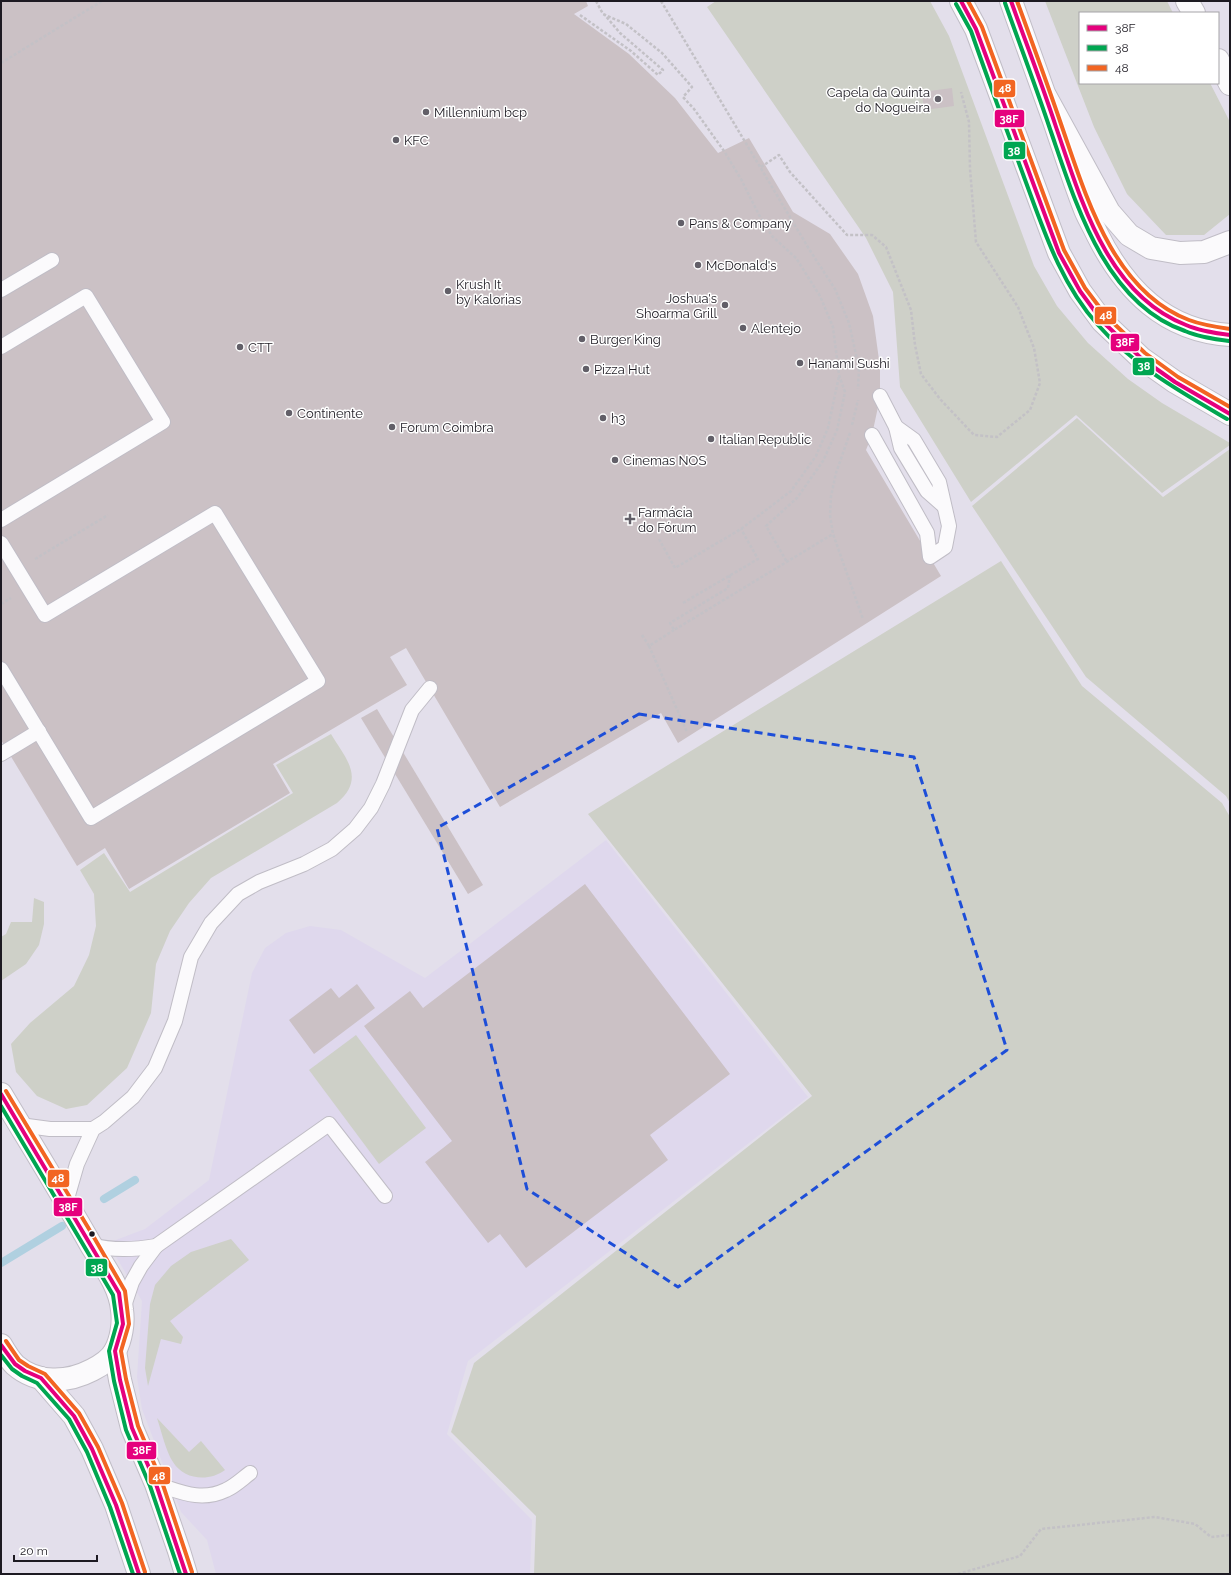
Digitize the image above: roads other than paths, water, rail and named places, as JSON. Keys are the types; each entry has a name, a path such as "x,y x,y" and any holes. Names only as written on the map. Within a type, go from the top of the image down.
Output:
{"main road":[{"path":"961,1 976,29 1059,253 1080,292 1102,321 1141,358 1175,382 1230,414"},
{"path":"1011,1 1084,208 1108,255 1127,283 1158,312 1187,327 1212,334 1230,335"},
{"path":"1187,1 1193,12"},
{"path":"1219,62 1230,84"},
{"path":"1046,97 1109,212 1129,235 1151,248 1180,253 1204,252 1230,242"},
{"path":"1,1094 92,1246 118,1293 122,1310 123,1324 115,1351 107,1360 82,1375 62,1380 41,1378 25,1371 15,1364 1,1345"},
{"path":"115,1351 120,1380 132,1428 156,1484 186,1574"},
{"path":"41,1378 74,1416 92,1448 116,1505 139,1574"}],"lane":[{"path":"1,290 52,260"},
{"path":"1,347 86,296 163,422 1,520"},
{"path":"872,435 927,533 930,557 945,547 949,526 938,482 914,440 896,427 880,396"},
{"path":"1,543 45,615 215,513 318,681 92,818 1,669"},
{"path":"66,1202 77,1164 93,1130 133,1097 155,1068 175,1021 191,957 211,923 238,894 260,882 304,864 332,849 355,829 370,808 383,784 412,710 430,688"},
{"path":"1,754 39,731"},
{"path":"122,1310 132,1282 141,1266 156,1246 329,1124 385,1196"},
{"path":"20,1125 50,1129 93,1130"},
{"path":"92,1246 107,1249 139,1250 156,1246"},
{"path":"156,1484 191,1496 211,1495 228,1489 250,1473"}],"waterway":[{"path":"104,1199 135,1180"},
{"path":"1,1263 62,1226"}],"place":[{"name":"Capela da Quinta do Nogueira","path":"938,99"},
{"name":"Millennium bcp","path":"426,112"},
{"name":"KFC","path":"396,140"},
{"name":"Pans & Company","path":"681,223"},
{"name":"McDonald's","path":"698,265"},
{"name":"Krush It by Kalorias","path":"448,291"},
{"name":"Joshua's Shoarma Grill","path":"725,305"},
{"name":"Alentejo","path":"743,328"},
{"name":"Burger King","path":"582,339"},
{"name":"CTT","path":"240,347"},
{"name":"Hanami Sushi","path":"800,363"},
{"name":"Pizza Hut","path":"586,369"},
{"name":"Continente","path":"289,413"},
{"name":"h3","path":"603,418"},
{"name":"Forum Coimbra","path":"392,427"},
{"name":"Italian Republic","path":"711,439"},
{"name":"Cinemas NOS","path":"615,460"},
{"name":"Farmácia do Fórum","path":"630,519"}]}
